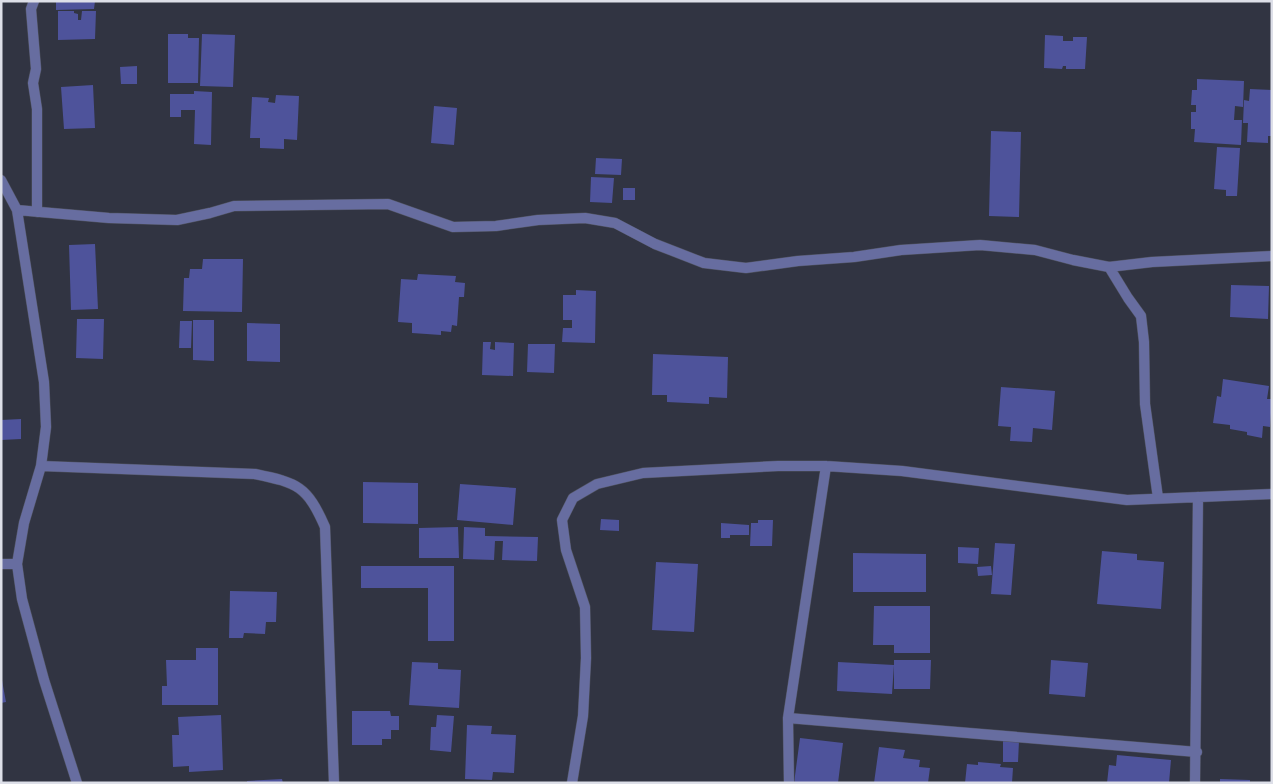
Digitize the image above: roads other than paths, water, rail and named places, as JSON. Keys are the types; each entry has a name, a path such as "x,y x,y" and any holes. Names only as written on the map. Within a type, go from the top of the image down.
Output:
{"street":[{"path":"34,1 31,9 36,69 33,83 37,109 37,212"},
{"path":"1,180 17,210 44,382 46,427 41,466 24,523 17,564 22,599 44,680 78,783"},
{"path":"17,210 109,218 177,220 234,206 388,204 453,227 496,226 538,220 585,218 615,223 655,244 704,263 746,268 854,257 901,250 980,245 1035,250 1109,267 1152,262 1272,256"},
{"path":"1109,267 1141,316 1144,342 1145,404 1158,498"},
{"path":"41,466 255,474 280,479 302,489 314,503 325,527 334,783"},
{"path":"572,783 583,716 586,658 585,607 566,550 562,520 572,498 597,484 642,473 778,466 826,466 902,471 1128,500 1272,494"},
{"path":"789,783 788,718 826,466"},
{"path":"1196,783 1198,497"},
{"path":"1,564 17,564"},
{"path":"788,718 1196,752"}]}
